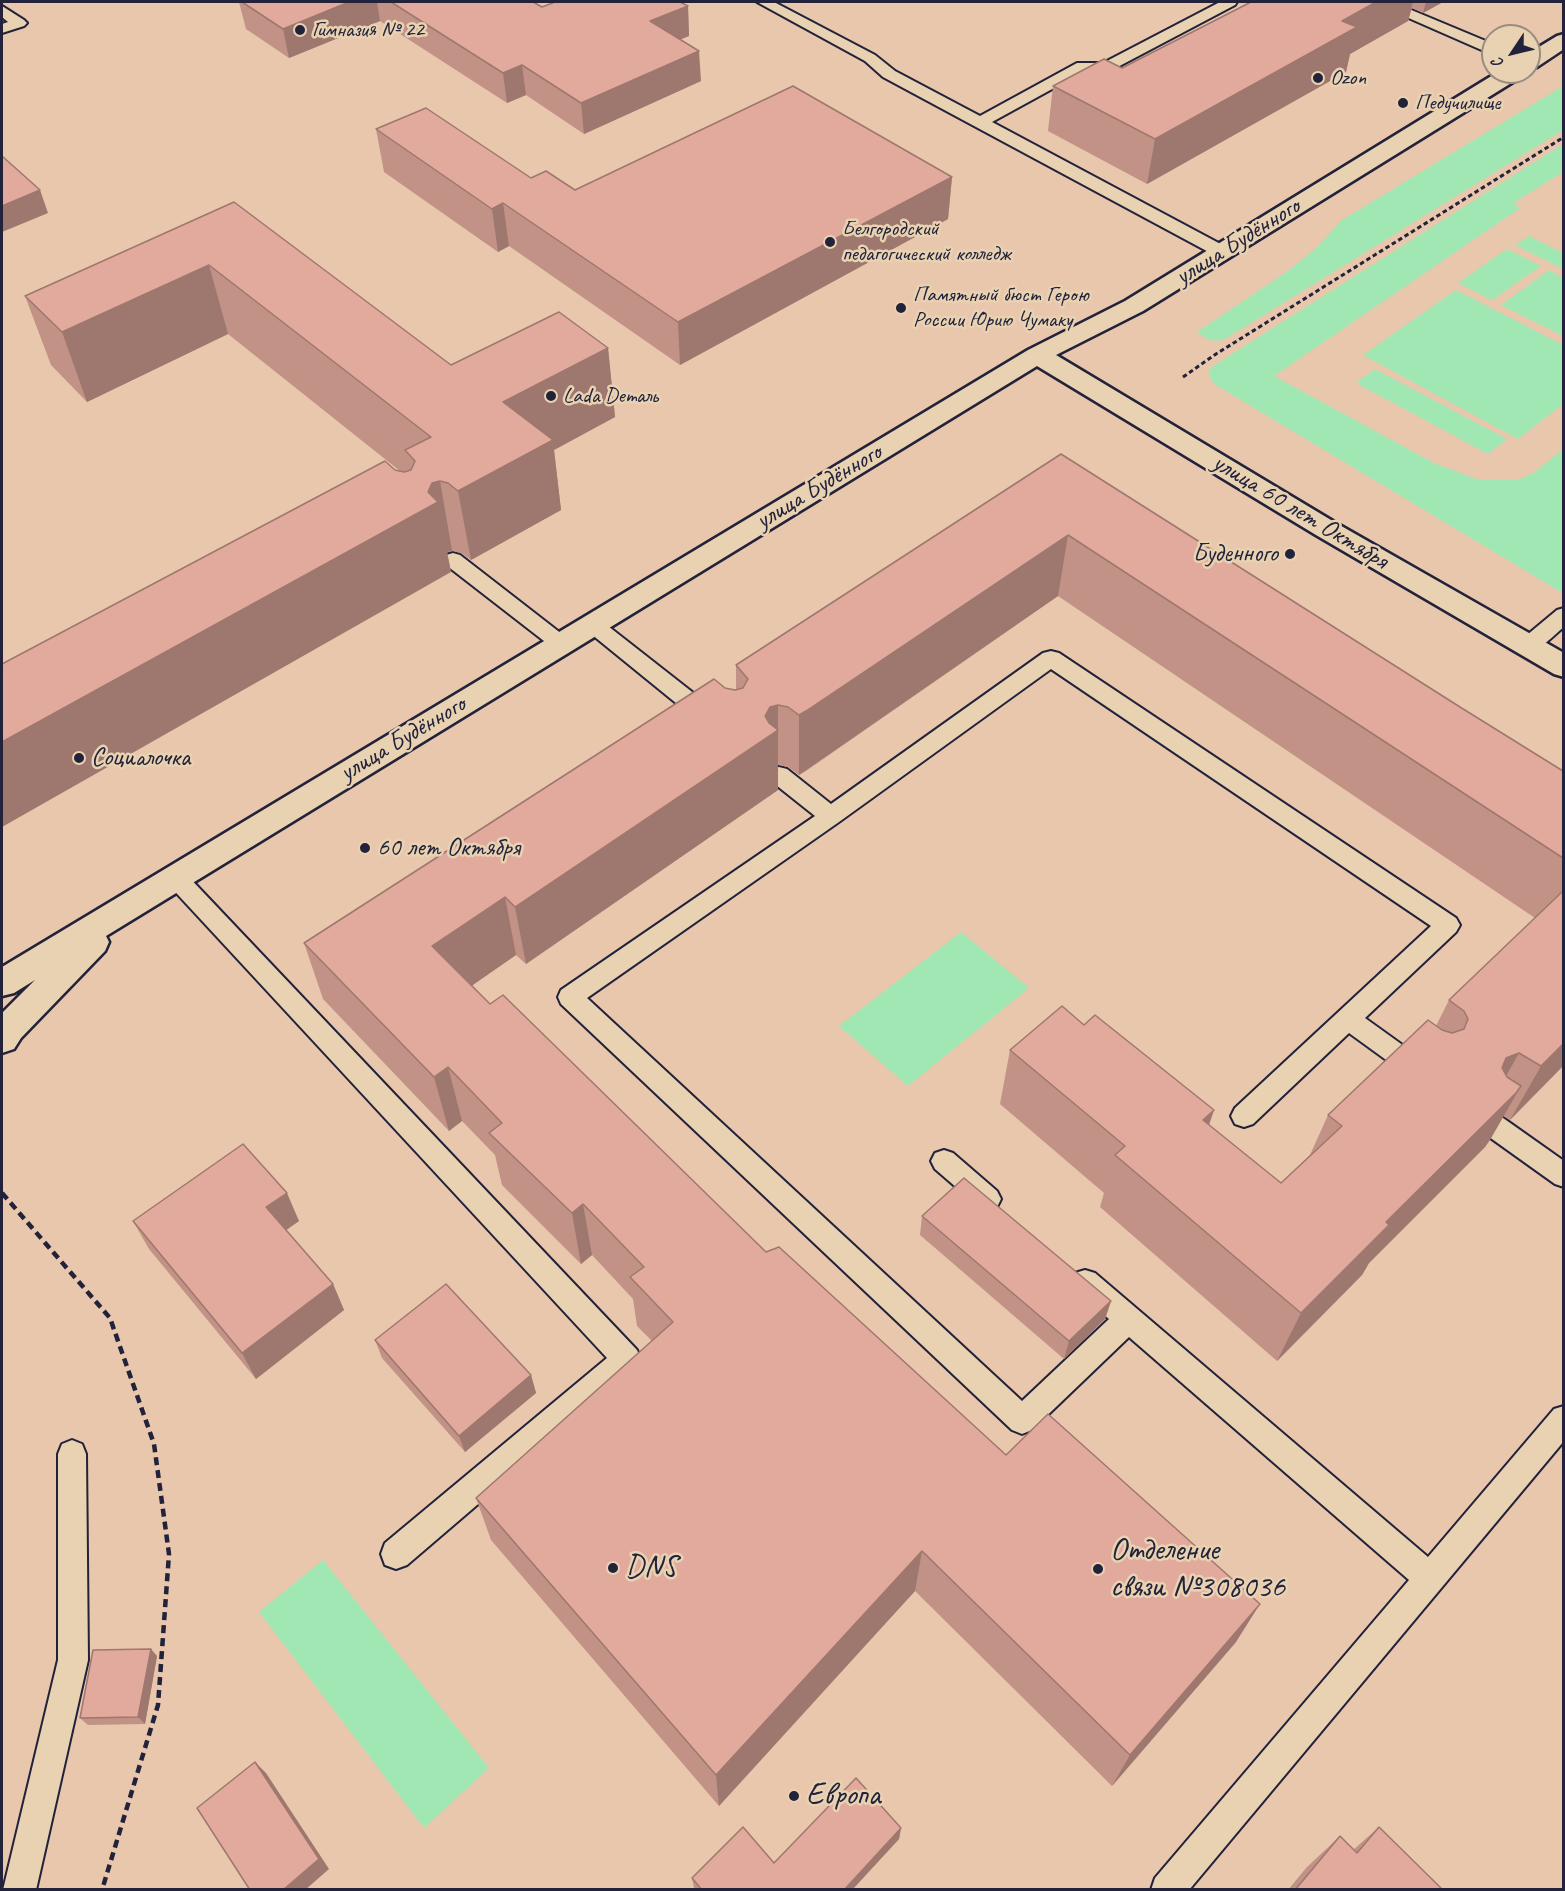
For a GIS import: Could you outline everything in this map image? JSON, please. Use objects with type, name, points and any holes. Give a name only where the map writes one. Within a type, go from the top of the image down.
[{"type":"street","points":[[1541,54],[1563,40]]},
{"type":"street","name":"улица Будённого","points":[[2,983],[1037,355],[1134,306],[1493,84]]},
{"type":"street","name":"улица 60 лет Октября","points":[[1037,355],[1326,529],[1563,667]]},
{"type":"street","name":"улица Будённого","points":[[2,1039],[9,1028],[127,906]]},
{"type":"lane","points":[[764,2],[870,58],[889,74],[1222,252]]},
{"type":"lane","points":[[980,122],[1082,66],[1105,68],[1230,2]]},
{"type":"lane","points":[[2,10],[19,22],[2,29]]},
{"type":"lane","points":[[1409,13],[1481,45]]},
{"type":"lane","points":[[453,560],[560,643]]},
{"type":"lane","points":[[1528,645],[1563,615]]},
{"type":"lane","points":[[592,624],[727,732]]},
{"type":"lane","points":[[1528,645],[1563,634]]},
{"type":"lane","points":[[1129,1319],[1022,1420],[570,997],[831,816],[1051,658],[1448,924],[1244,1116]]},
{"type":"lane","points":[[779,775],[831,816]]},
{"type":"lane","points":[[175,877],[627,1359],[396,1554]]},
{"type":"lane","points":[[1348,1019],[1425,1075]]},
{"type":"lane","points":[[1487,1121],[1563,1176]]},
{"type":"lane","points":[[944,1161],[1006,1214]]},
{"type":"lane","points":[[1067,1267],[1430,1578]]},
{"type":"lane","points":[[1167,1890],[1563,1419]]},
{"type":"lane","points":[[19,1890],[73,1660],[72,1454]]},
{"type":"path","points":[[1183,377],[1216,354],[1563,137]]},
{"type":"path","points":[[2,1193],[110,1318],[154,1444],[170,1554],[158,1705],[102,1890]]},
{"type":"green space","points":[[1563,86],[1563,130],[1225,339],[1210,340],[1197,332],[1288,271],[1316,248],[1342,220]]},
{"type":"green space","points":[[1563,144],[1563,172],[1513,203],[1520,208],[1274,376],[1434,463],[1479,480],[1518,480],[1535,472],[1563,449],[1564,590],[1561,592],[1214,384],[1208,372],[1213,366]]},
{"type":"green space","points":[[1529,236],[1563,253],[1563,269],[1515,245]]},
{"type":"green space","points":[[1507,249],[1541,266],[1492,300],[1458,283]]},
{"type":"green space","points":[[1549,270],[1563,278],[1563,336],[1501,305]]},
{"type":"green space","points":[[1456,290],[1563,345],[1563,404],[1518,439],[1363,355]]},
{"type":"green space","points":[[1375,369],[1507,439],[1488,454],[1356,383]]},
{"type":"green space","points":[[961,932],[1029,988],[908,1086],[839,1026]]},
{"type":"green space","points":[[323,1560],[489,1768],[424,1828],[259,1612]]},
{"type":"building","points":[[242,2],[349,2],[283,29]]},
{"type":"building","points":[[391,2],[533,2],[542,7],[555,2],[680,2],[688,6],[650,21],[699,51],[581,103],[522,65],[503,73]]},
{"type":"building","points":[[1251,2],[1376,2],[1342,21],[1357,27],[1155,139],[1053,86],[1104,59],[1122,68]]},
{"type":"building","points":[[793,86],[952,177],[678,322],[503,203],[492,209],[376,129],[426,108],[531,178],[546,171],[575,190]]},
{"type":"building","points":[[2,156],[40,190],[2,206]]},
{"type":"building","points":[[234,202],[451,365],[559,312],[608,348],[503,402],[553,440],[458,491],[448,483],[440,481],[432,483],[428,492],[438,502],[2,742],[2,664],[385,461],[395,470],[404,472],[411,470],[415,461],[405,450],[431,437],[209,265],[62,332],[25,296]]},
{"type":"building","points":[[1061,454],[1563,771],[1563,858],[1068,535],[806,711],[799,715],[788,707],[778,705],[770,707],[765,716],[769,723],[778,730],[515,907],[505,897],[432,946],[490,1004],[503,995],[766,1252],[779,1247],[1006,1455],[1048,1414],[1260,1604],[1130,1755],[922,1551],[716,1775],[476,1498],[673,1322],[630,1277],[644,1267],[583,1204],[572,1213],[489,1133],[502,1123],[448,1067],[434,1077],[304,943],[714,679],[725,688],[735,690],[743,688],[748,679],[736,665]]},
{"type":"building","points":[[1563,891],[1563,1044],[1541,1066],[1519,1053],[1506,1058],[1502,1068],[1507,1077],[1521,1086],[1516,1093],[1386,1222],[1389,1225],[1301,1313],[1115,1155],[1125,1146],[1010,1050],[1062,1006],[1084,1025],[1095,1015],[1214,1110],[1203,1120],[1281,1183],[1342,1126],[1328,1115],[1428,1020],[1442,1030],[1452,1033],[1464,1029],[1468,1019],[1464,1011],[1449,1000]]},
{"type":"building","points":[[243,1144],[287,1193],[266,1207],[333,1284],[242,1353],[133,1221]]},
{"type":"building","points":[[964,1178],[1111,1301],[1069,1341],[922,1216]]},
{"type":"building","points":[[446,1284],[531,1375],[459,1436],[375,1340]]},
{"type":"building","points":[[151,1649],[138,1717],[80,1718],[93,1650]]},
{"type":"building","points":[[255,1762],[319,1859],[283,1890],[250,1890],[197,1808]]},
{"type":"building","points":[[856,1778],[901,1828],[844,1890],[702,1890],[692,1878],[743,1827],[774,1863]]},
{"type":"building","points":[[1379,1827],[1443,1890],[1295,1890],[1340,1836],[1357,1853]]},
{"type":"place","name":"Гимназия № 22","points":[[300,30]]},
{"type":"place","name":"Ozon","points":[[1318,78]]},
{"type":"place","name":"Педучилище","points":[[1403,103]]},
{"type":"place","name":"Белгородский педагогический колледж","points":[[830,242]]},
{"type":"place","name":"Памятный бюст Герою России Юрию Чумаку","points":[[901,308]]},
{"type":"place","name":"Lada Dеталь","points":[[551,396]]},
{"type":"place","name":"Буденного","points":[[1290,554]]},
{"type":"place","name":"Социалочка","points":[[79,758]]},
{"type":"place","name":"60 лет Октября","points":[[365,848]]},
{"type":"place","name":"DNS","points":[[613,1568]]},
{"type":"place","name":"Отделение связи №308036","points":[[1098,1569]]},
{"type":"place","name":"Европа","points":[[794,1796]]}]
